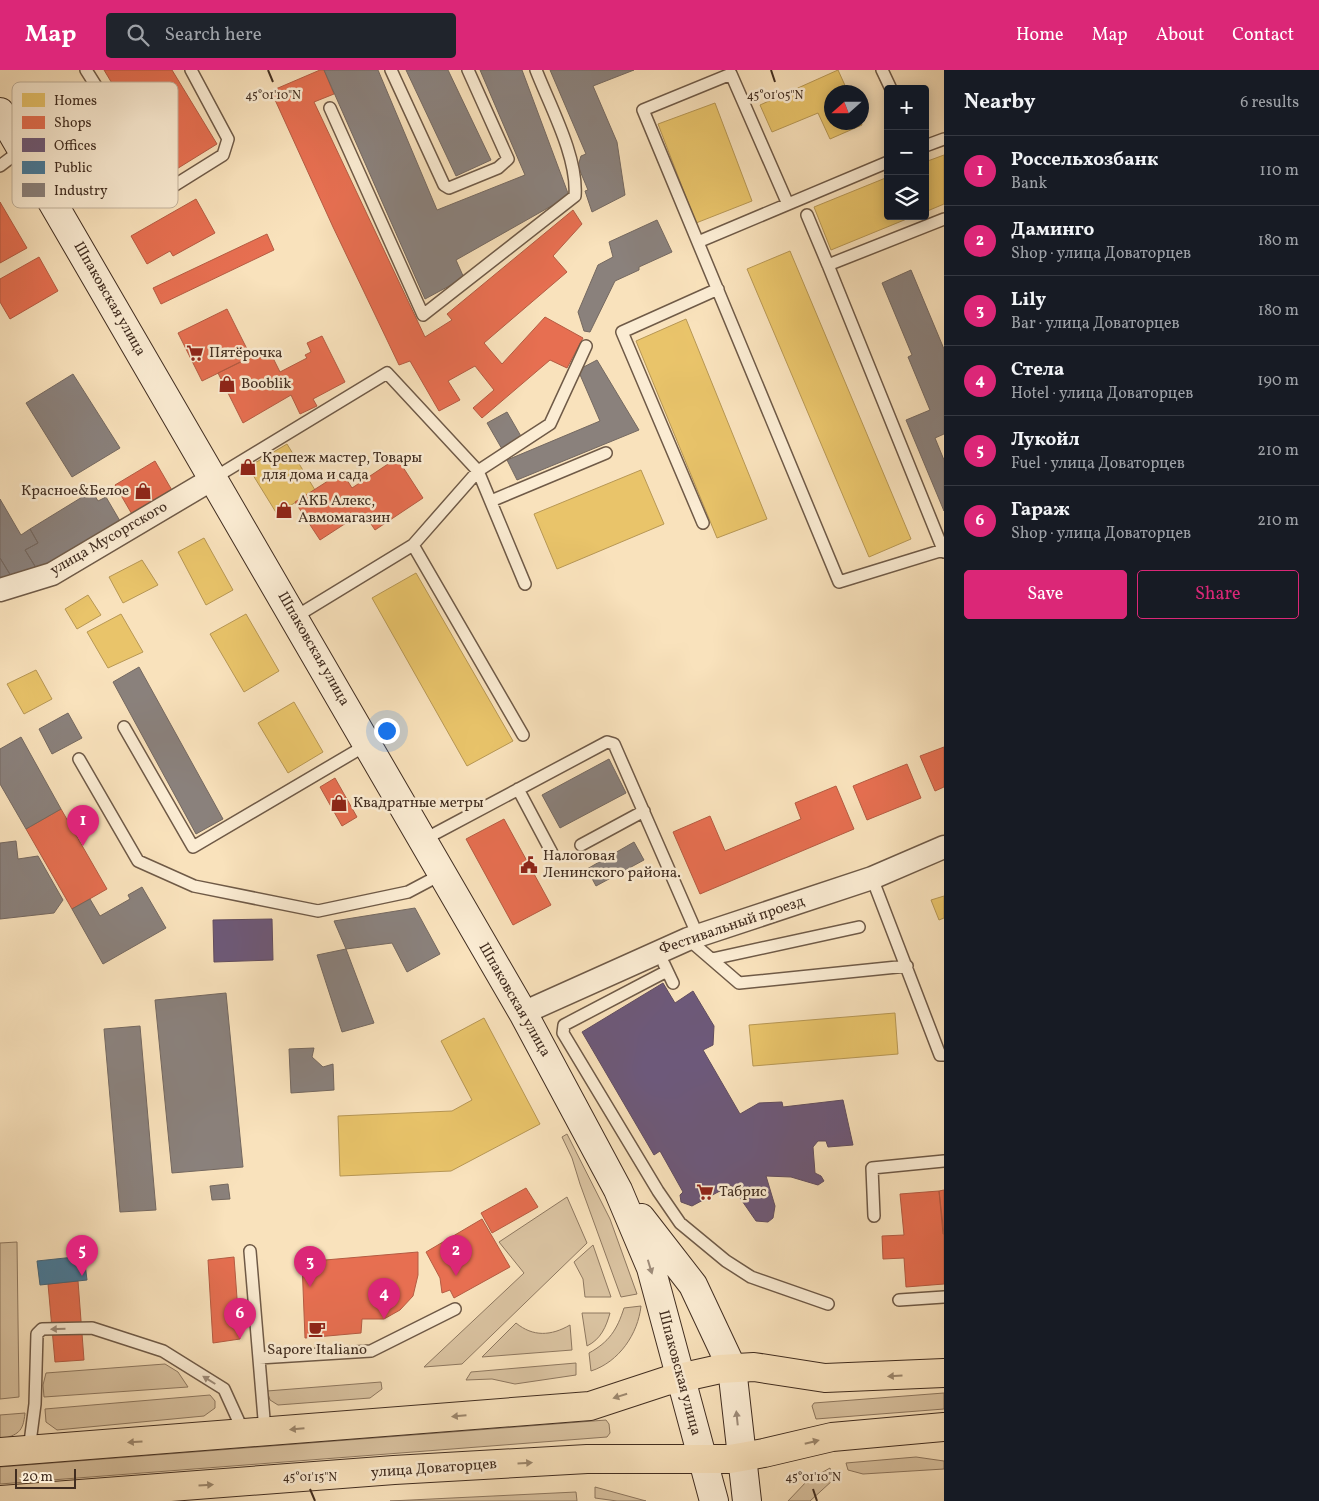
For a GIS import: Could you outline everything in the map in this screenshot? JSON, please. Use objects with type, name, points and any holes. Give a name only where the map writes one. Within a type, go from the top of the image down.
[{"type":"main road","name":"Шпаковская улица","points":[[0,112],[12,133]]},
{"type":"main road","name":"Шпаковская улица","points":[[56,208],[295,617],[523,1013],[618,1190],[651,1268],[714,1501]]},
{"type":"main road","name":"Шпаковская улица","points":[[618,1190],[693,1285],[743,1367],[747,1501]]},
{"type":"main road","points":[[0,1452],[590,1406],[666,1382],[743,1367],[825,1378],[944,1373]]},
{"type":"main road","name":"улица Доваторцев","points":[[0,1500],[123,1496],[587,1459],[730,1459],[832,1437],[944,1427]]},
{"type":"street","name":"улица Мусоргского","points":[[0,590],[52,574],[214,478]]},
{"type":"street","name":"Фестивальный проезд","points":[[523,1013],[663,961],[693,937],[872,878],[944,847]]},
{"type":"lane","points":[[86,70],[94,82]]},
{"type":"lane","points":[[178,183],[223,155],[228,139],[191,70]]},
{"type":"lane","points":[[391,70],[444,184],[449,188],[498,168],[508,159],[468,70]]},
{"type":"lane","points":[[330,108],[424,315],[575,196],[576,182],[567,148],[536,70]]},
{"type":"lane","points":[[882,70],[889,85]]},
{"type":"lane","points":[[787,202],[735,72],[643,110],[839,582],[943,551],[808,215]]},
{"type":"lane","points":[[929,145],[944,139]]},
{"type":"lane","points":[[0,166],[12,157]]},
{"type":"lane","points":[[698,242],[884,164]]},
{"type":"lane","points":[[828,265],[944,219]]},
{"type":"lane","points":[[703,523],[622,332],[718,289]]},
{"type":"lane","points":[[295,617],[413,545],[478,471],[550,424],[586,346]]},
{"type":"lane","points":[[214,478],[387,373],[478,471],[525,584]]},
{"type":"lane","points":[[491,501],[606,453]]},
{"type":"lane","points":[[413,545],[523,735]]},
{"type":"lane","points":[[124,727],[193,847],[368,744]]},
{"type":"lane","points":[[423,840],[606,742],[614,744],[644,811],[693,937],[712,959],[739,982],[906,966]]},
{"type":"lane","points":[[79,759],[138,861],[194,886],[318,911],[408,892],[442,874]]},
{"type":"lane","points":[[518,789],[552,853]]},
{"type":"lane","points":[[581,845],[644,811]]},
{"type":"lane","points":[[872,878],[940,1055],[944,1055]]},
{"type":"lane","points":[[712,959],[859,927]]},
{"type":"lane","points":[[673,983],[663,961],[564,1025],[564,1033],[658,1191],[680,1223],[726,1261],[751,1277],[828,1304]]},
{"type":"lane","points":[[874,1216],[872,1168],[944,1161]]},
{"type":"lane","points":[[250,1251],[259,1358],[255,1433]]},
{"type":"lane","points":[[899,1300],[944,1297]]},
{"type":"lane","points":[[259,1358],[371,1351],[455,1309]]},
{"type":"lane","points":[[29,1450],[34,1404],[37,1334],[42,1329],[92,1328],[163,1351],[224,1390],[255,1433]]},
{"type":"shaded area","points":[[567,1134],[610,1219],[637,1294],[621,1297],[572,1158],[562,1137]]},
{"type":"shaded area","points":[[567,1197],[587,1243],[462,1364],[424,1367],[524,1273],[499,1242]]},
{"type":"shaded area","points":[[17,1242],[19,1397],[0,1399],[0,1243]]},
{"type":"shaded area","points":[[593,1245],[611,1297],[585,1297],[583,1279],[574,1262]]},
{"type":"shaded area","points":[[641,1306],[636,1327],[625,1346],[610,1361],[591,1371],[589,1353],[611,1335],[624,1308]]},
{"type":"shaded area","points":[[582,1313],[610,1313],[602,1332],[596,1340],[587,1346]]},
{"type":"shaded area","points":[[516,1323],[522,1328],[536,1333],[549,1333],[570,1325],[572,1350],[482,1357]]},
{"type":"shaded area","points":[[576,1363],[576,1375],[515,1384],[492,1379],[466,1380],[471,1372]]},
{"type":"shaded area","points":[[165,1364],[178,1372],[188,1387],[44,1397],[43,1385],[46,1373]]},
{"type":"shaded area","points":[[381,1382],[382,1389],[370,1398],[278,1405],[270,1400],[267,1391]]},
{"type":"shaded area","points":[[944,1393],[944,1409],[816,1419],[812,1406],[814,1403]]},
{"type":"shaded area","points":[[210,1395],[215,1401],[215,1408],[204,1416],[57,1430],[46,1422],[45,1409]]},
{"type":"shaded area","points":[[25,1413],[21,1429],[15,1434],[0,1440],[0,1415]]},
{"type":"shaded area","points":[[606,1420],[609,1424],[610,1433],[607,1437],[0,1484],[0,1467]]},
{"type":"shaded area","points":[[916,1457],[944,1461],[944,1469],[863,1474],[848,1470],[846,1463]]},
{"type":"shaded area","points":[[830,1468],[833,1480],[810,1501],[788,1501],[807,1481]]},
{"type":"shaded area","points":[[595,1487],[646,1501],[617,1501],[595,1498]]},
{"type":"shaded area","points":[[576,1492],[577,1501],[390,1501]]},
{"type":"building: Homes","points":[[838,70],[845,85],[824,85],[824,126],[818,113],[772,132],[760,105]]},
{"type":"building: Homes","points":[[715,103],[752,201],[696,223],[658,124]]},
{"type":"building: Homes","points":[[826,130],[851,130],[830,139]]},
{"type":"building: Homes","points":[[944,155],[944,204],[929,210],[929,175],[929,161]]},
{"type":"building: Homes","points":[[884,179],[884,220],[904,220],[831,250],[814,207]]},
{"type":"building: Homes","points":[[790,251],[911,539],[869,557],[747,269]]},
{"type":"building: Homes","points":[[686,319],[767,519],[717,538],[636,341]]},
{"type":"building: Homes","points":[[287,444],[315,490],[277,514],[248,467]]},
{"type":"building: Homes","points":[[641,470],[664,524],[557,569],[534,514]]},
{"type":"building: Homes","points":[[204,538],[233,590],[206,605],[178,552]]},
{"type":"building: Homes","points":[[142,560],[158,585],[123,603],[109,577]]},
{"type":"building: Homes","points":[[416,573],[513,741],[467,766],[372,598]]},
{"type":"building: Homes","points":[[88,595],[101,615],[77,629],[65,609]]},
{"type":"building: Homes","points":[[121,614],[143,652],[108,668],[87,632]]},
{"type":"building: Homes","points":[[246,614],[279,671],[244,692],[210,634]]},
{"type":"building: Homes","points":[[36,670],[52,699],[24,714],[7,684]]},
{"type":"building: Homes","points":[[294,702],[323,752],[288,773],[258,723]]},
{"type":"building: Homes","points":[[944,896],[944,918],[939,920],[931,900]]},
{"type":"building: Homes","points":[[895,1013],[898,1054],[753,1066],[749,1025]]},
{"type":"building: Homes","points":[[484,1018],[540,1124],[451,1171],[340,1176],[338,1116],[452,1111],[472,1100],[441,1041]]},
{"type":"building: Shops","points":[[104,70],[172,70],[217,144],[178,168],[178,82],[111,82]]},
{"type":"building: Shops","points":[[324,70],[334,94],[314,102],[425,337],[452,320],[447,314],[573,210],[582,224],[553,256],[567,272],[484,343],[502,364],[545,317],[583,338],[567,368],[550,360],[482,418],[473,408],[494,390],[475,366],[448,381],[460,400],[439,411],[410,361],[399,365],[271,91]]},
{"type":"building: Shops","points":[[196,199],[215,233],[173,256],[170,251],[147,264],[131,236]]},
{"type":"building: Shops","points":[[0,202],[27,248],[0,263]]},
{"type":"building: Shops","points":[[267,234],[274,250],[161,304],[153,288]]},
{"type":"building: Shops","points":[[39,257],[58,291],[10,319],[0,302],[0,279]]},
{"type":"building: Shops","points":[[227,309],[251,357],[202,381],[178,333]]},
{"type":"building: Shops","points":[[322,336],[345,382],[313,399],[317,406],[300,414],[291,395],[243,423],[218,373],[268,348],[280,372],[307,358],[305,355],[311,352],[307,343]]},
{"type":"building: Shops","points":[[397,458],[423,498],[375,530],[363,512],[320,540],[295,502],[342,472],[352,488]]},
{"type":"building: Shops","points":[[155,461],[173,492],[133,516],[115,485]]},
{"type":"building: Shops","points":[[944,747],[944,787],[935,791],[920,756]]},
{"type":"building: Shops","points":[[907,764],[921,798],[867,820],[853,786]]},
{"type":"building: Shops","points":[[335,778],[357,817],[342,826],[320,787]]},
{"type":"building: Shops","points":[[836,786],[854,829],[700,894],[673,832],[710,816],[725,851],[801,819],[795,803]]},
{"type":"building: Shops","points":[[61,809],[107,889],[72,909],[26,829]]},
{"type":"building: Shops","points":[[504,819],[551,905],[513,925],[466,839]]},
{"type":"building: Shops","points":[[526,1188],[538,1207],[492,1233],[481,1213]]},
{"type":"building: Shops","points":[[944,1190],[944,1234],[943,1234],[939,1191]]},
{"type":"building: Shops","points":[[939,1191],[944,1234],[944,1284],[906,1287],[904,1258],[883,1259],[882,1236],[904,1235],[900,1194]]},
{"type":"building: Shops","points":[[482,1219],[510,1267],[454,1298],[450,1290],[442,1293],[440,1278],[426,1252]]},
{"type":"building: Shops","points":[[418,1252],[418,1275],[413,1296],[400,1310],[384,1319],[362,1319],[361,1333],[305,1338],[302,1262]]},
{"type":"building: Shops","points":[[234,1257],[240,1339],[213,1343],[208,1260]]},
{"type":"building: Shops","points":[[78,1281],[84,1360],[55,1362],[48,1284]]},
{"type":"building: Offices","points":[[272,919],[273,960],[214,962],[213,920]]},
{"type":"building: Offices","points":[[663,983],[675,1003],[693,991],[714,1026],[713,1045],[703,1050],[740,1114],[759,1103],[782,1102],[783,1107],[843,1100],[853,1145],[828,1147],[826,1141],[818,1141],[813,1147],[815,1173],[821,1176],[824,1181],[818,1185],[791,1177],[766,1176],[775,1206],[773,1218],[768,1222],[756,1221],[731,1185],[692,1206],[681,1202],[680,1195],[683,1192],[660,1151],[654,1155],[582,1032]]},
{"type":"building: Public","points":[[84,1256],[87,1280],[40,1285],[37,1261]]},
{"type":"building: Industry","points":[[324,70],[378,70],[437,210],[525,175],[480,70],[522,70],[569,196],[456,260],[464,278],[425,299]]},
{"type":"building: Industry","points":[[406,70],[448,70],[491,160],[456,176]]},
{"type":"building: Industry","points":[[550,70],[634,70],[593,86],[617,142],[625,195],[592,212],[585,191],[588,190],[578,166],[581,156],[586,154]]},
{"type":"building: Industry","points":[[657,220],[672,252],[639,267],[639,270],[615,281],[590,332],[584,331],[578,312],[598,265],[613,257],[609,242]]},
{"type":"building: Industry","points":[[911,270],[944,349],[944,434],[935,438],[944,460],[944,511],[906,420],[930,410],[908,357],[912,355],[882,283]]},
{"type":"building: Industry","points":[[597,360],[639,430],[517,480],[507,460],[600,421],[578,370]]},
{"type":"building: Industry","points":[[73,374],[120,448],[72,477],[26,403]]},
{"type":"building: Industry","points":[[507,412],[522,438],[502,449],[487,423]]},
{"type":"building: Industry","points":[[92,491],[98,501],[106,497],[120,521],[38,571],[25,550],[38,543],[30,529]]},
{"type":"building: Industry","points":[[0,499],[21,535],[30,529],[38,543],[25,550],[38,571],[11,576],[0,558]]},
{"type":"building: Industry","points":[[0,558],[11,576],[0,577]]},
{"type":"building: Industry","points":[[139,667],[223,819],[196,834],[113,682]]},
{"type":"building: Industry","points":[[68,713],[82,738],[52,754],[39,729]]},
{"type":"building: Industry","points":[[21,737],[61,809],[26,829],[0,784],[0,749]]},
{"type":"building: Industry","points":[[609,759],[626,793],[560,828],[542,795]]},
{"type":"building: Industry","points":[[16,841],[18,859],[38,856],[63,900],[54,913],[0,919],[0,843]]},
{"type":"building: Industry","points":[[634,842],[644,860],[596,886],[587,869]]},
{"type":"building: Industry","points":[[142,887],[166,928],[103,964],[72,909],[90,899],[100,916],[130,899],[128,895]]},
{"type":"building: Industry","points":[[415,908],[440,954],[407,972],[392,943],[346,949],[334,921]]},
{"type":"building: Industry","points":[[346,949],[374,1023],[342,1032],[317,955]]},
{"type":"building: Industry","points":[[226,993],[243,1167],[172,1173],[155,1000]]},
{"type":"building: Industry","points":[[140,1026],[156,1210],[120,1212],[104,1029]]},
{"type":"building: Industry","points":[[314,1048],[312,1057],[323,1067],[333,1064],[334,1090],[291,1093],[289,1049]]},
{"type":"building: Industry","points":[[228,1184],[230,1199],[212,1200],[210,1186]]},
{"type":"place","name":"Пятёрочка","points":[[195,353]]},
{"type":"place","name":"Booblik","points":[[227,384]]},
{"type":"place","name":"Крепеж мастер, Товары для дома и сада","points":[[248,467]]},
{"type":"place","name":"Красное&Белое","points":[[143,491]]},
{"type":"place","name":"АКБ Алекс, Авмомагазин","points":[[284,510]]},
{"type":"place","name":"Квадратные метры","points":[[339,803]]},
{"type":"place","name":"Россельхозбанк","points":[[83,846]]},
{"type":"place","name":"Налоговая Ленинского района.","points":[[529,865]]},
{"type":"place","name":"Табрис","points":[[705,1192]]},
{"type":"place","name":"Лукойл","points":[[82,1276]]},
{"type":"place","name":"Даминго","points":[[456,1276]]},
{"type":"place","name":"Lily","points":[[310,1287]]},
{"type":"place","name":"Стела","points":[[384,1319]]},
{"type":"place","name":"Sapore Italiano","points":[[317,1329]]},
{"type":"place","name":"Гараж","points":[[240,1339]]}]
